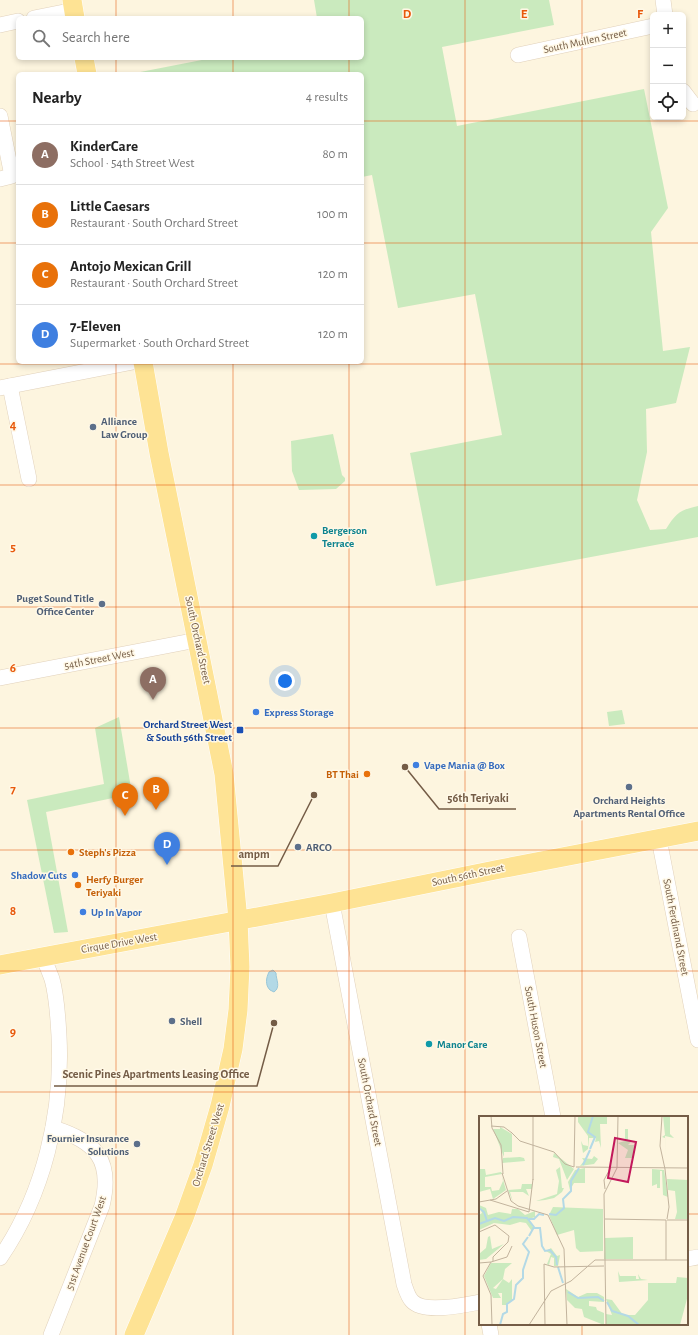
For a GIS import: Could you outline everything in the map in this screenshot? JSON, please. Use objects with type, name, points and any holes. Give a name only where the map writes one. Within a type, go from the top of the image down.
[{"type":"main road","points":[[84,60],[88,72]]},
{"type":"main road","name":"South Orchard Street","points":[[143,364],[159,453],[224,774],[238,920]]},
{"type":"main road","name":"South 56th Street","points":[[238,920],[698,831]]},
{"type":"main road","name":"Cirque Drive West","points":[[0,965],[238,920]]},
{"type":"main road","name":"Orchard Street West","points":[[134,1335],[184,1218],[203,1165],[220,1106],[231,1061],[238,1010],[240,967],[238,920]]},
{"type":"street","points":[[663,0],[665,12]]},
{"type":"street","points":[[43,16],[74,9]]},
{"type":"street","points":[[0,25],[16,21]]},
{"type":"street","name":"South Mullen Street","points":[[518,55],[650,27]]},
{"type":"street","points":[[686,95],[693,104]]},
{"type":"street","points":[[0,116],[6,177]]},
{"type":"street","points":[[29,479],[5,387],[123,364]]},
{"type":"street","name":"54th Street West","points":[[0,678],[198,640]]},
{"type":"street","name":"South Ferdinand Street","points":[[659,839],[698,1040]]},
{"type":"street","name":"South Orchard Street","points":[[332,903],[404,1284],[412,1301],[421,1306],[447,1306],[479,1302]]},
{"type":"street","name":"South Huson Street","points":[[519,937],[553,1116]]},
{"type":"street","points":[[0,1258],[15,1234],[30,1204],[53,1128],[59,1080],[59,1029],[52,979],[43,956]]},
{"type":"street","name":"51st Avenue Court West","points":[[51,1335],[102,1206],[105,1194],[106,1179],[99,1155],[92,1147],[75,1136],[53,1128]]},
{"type":"street","points":[[688,1259],[698,1257]]},
{"type":"street","points":[[489,1325],[491,1335]]},
{"type":"green space","points":[[314,0],[549,0],[554,25],[442,47],[457,126],[644,89],[668,208],[651,232],[663,351],[690,347],[676,403],[646,409],[647,452],[637,500],[650,530],[666,529],[679,513],[698,506],[698,537],[436,586],[410,453],[502,435],[475,294],[398,308],[372,175],[364,177],[364,72],[140,72],[202,60],[364,60],[364,16],[317,16]]},
{"type":"green space","points":[[333,434],[342,475],[345,478],[345,481],[336,489],[299,490],[292,471],[291,441]]},
{"type":"green space","points":[[622,710],[625,724],[609,726],[607,712]]},
{"type":"green space","points":[[119,717],[132,794],[46,812],[68,932],[54,933],[27,800],[104,784],[95,728]]},
{"type":"water","points":[[273,970],[276,973],[278,983],[274,992],[268,988],[266,981],[269,972]]},
{"type":"place","name":"Alliance Law Group","points":[[93,427]]},
{"type":"place","name":"Bergerson Terrace","points":[[314,536]]},
{"type":"place","name":"Puget Sound Title Office Center","points":[[102,604]]},
{"type":"place","name":"KinderCare","points":[[153,700]]},
{"type":"place","name":"Express Storage","points":[[256,712]]},
{"type":"place","name":"Orchard Street West & South 56th Street","points":[[240,730]]},
{"type":"place","name":"Vape Mania @ Box","points":[[416,765]]},
{"type":"place","name":"56th Teriyaki","points":[[405,767]]},
{"type":"place","name":"BT Thai","points":[[367,774]]},
{"type":"place","name":"Orchard Heights Apartments Rental Office","points":[[629,787]]},
{"type":"place","name":"ampm","points":[[314,795]]},
{"type":"place","name":"Little Caesars","points":[[156,810]]},
{"type":"place","name":"Antojo Mexican Grill","points":[[125,816]]},
{"type":"place","name":"ARCO","points":[[298,847]]},
{"type":"place","name":"Steph's Pizza","points":[[71,852]]},
{"type":"place","name":"7-Eleven","points":[[167,865]]},
{"type":"place","name":"Shadow Cuts","points":[[75,875]]},
{"type":"place","name":"Herfy Burger Teriyaki","points":[[78,885]]},
{"type":"place","name":"Up In Vapor","points":[[83,912]]},
{"type":"place","name":"Shell","points":[[172,1021]]},
{"type":"place","name":"Scenic Pines Apartments Leasing Office","points":[[274,1023]]},
{"type":"place","name":"Manor Care","points":[[429,1044]]},
{"type":"place","name":"Fournier Insurance Solutions","points":[[137,1144]]}]
